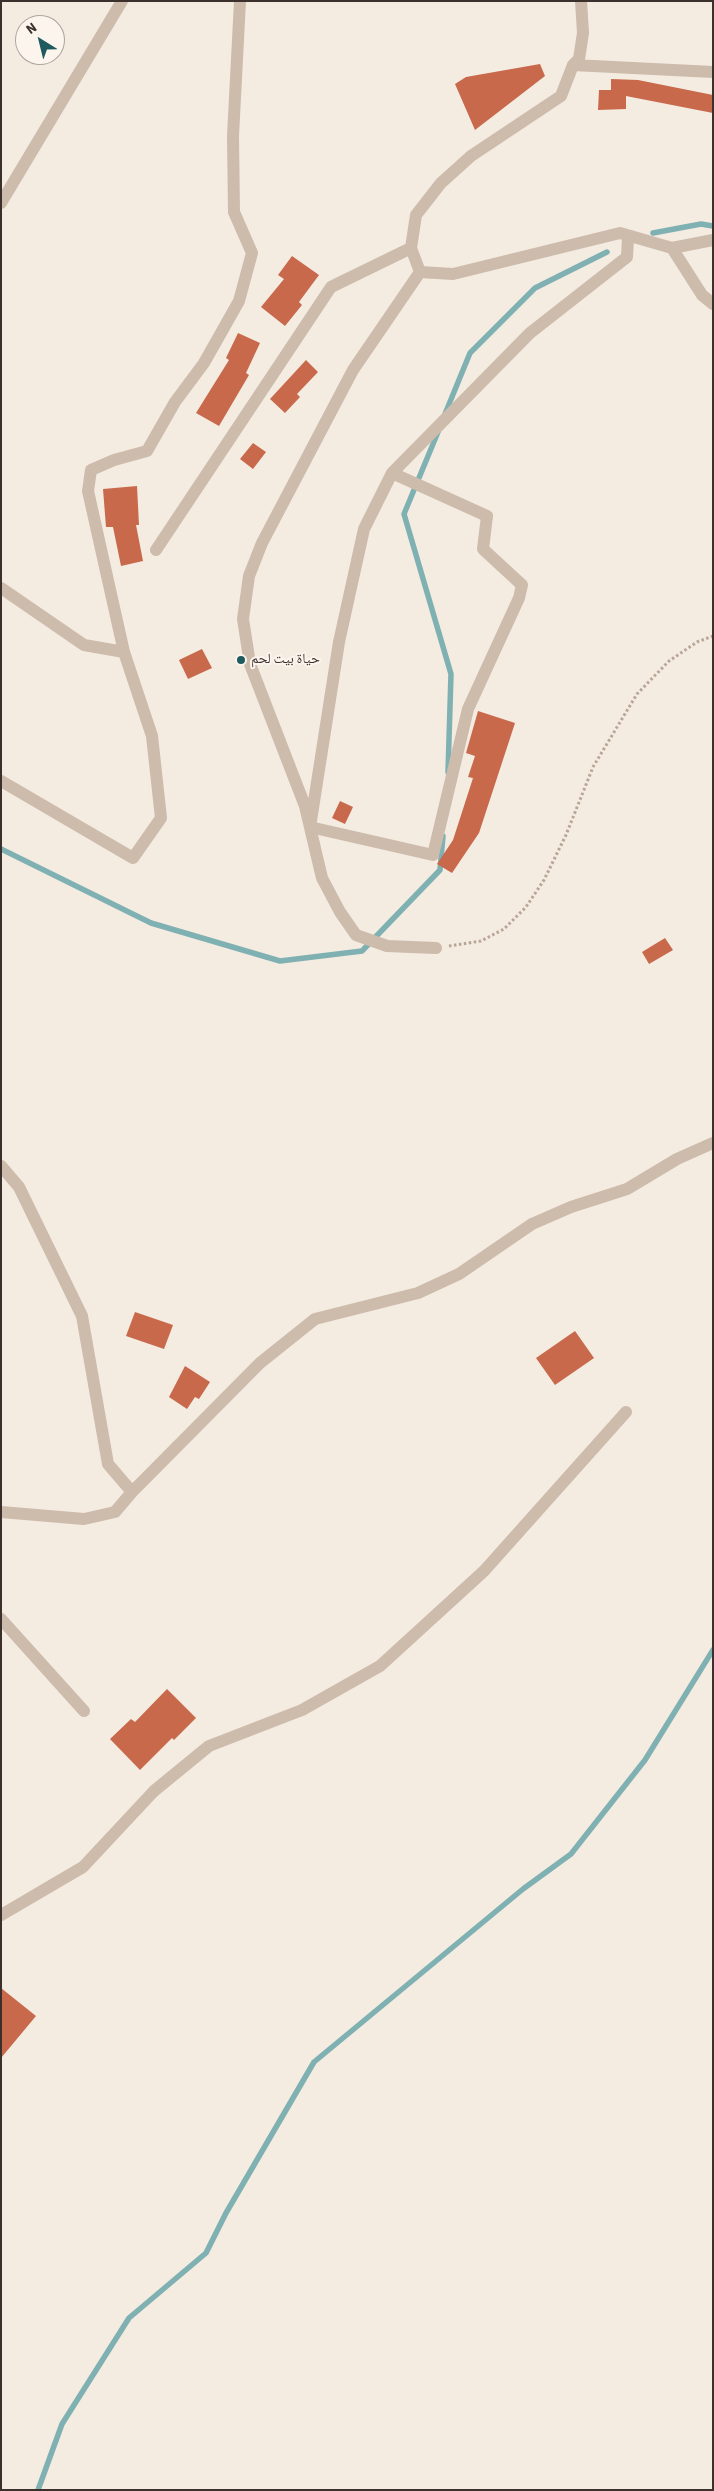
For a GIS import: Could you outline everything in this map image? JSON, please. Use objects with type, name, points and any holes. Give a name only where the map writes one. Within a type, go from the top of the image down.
[{"type":"street","points":[[1,203],[122,1]]},
{"type":"street","points":[[1,780],[133,858],[161,818],[152,736],[124,652],[88,490],[91,470],[114,460],[148,451],[175,402],[204,363],[239,301],[252,253],[234,212],[233,136],[240,1]]},
{"type":"street","points":[[420,272],[411,248],[416,215],[441,183],[471,156],[561,96],[573,64],[579,59],[583,33],[581,1]]},
{"type":"street","points":[[573,64],[713,72]]},
{"type":"street","points":[[420,272],[454,274],[620,233],[628,237],[672,248],[713,240]]},
{"type":"street","points":[[310,827],[339,642],[364,529],[392,473],[530,333],[627,257],[628,237]]},
{"type":"street","points":[[156,550],[331,287],[411,248]]},
{"type":"street","points":[[672,248],[702,295],[713,304]]},
{"type":"street","points":[[420,272],[353,370],[262,543],[249,576],[243,619],[250,664],[305,806],[322,878],[340,912],[356,935],[387,946],[436,948]]},
{"type":"street","points":[[310,827],[433,855],[468,709],[519,598],[522,584],[483,549],[487,516],[392,473]]},
{"type":"street","points":[[1,588],[84,645],[124,652]]},
{"type":"street","points":[[1,1512],[84,1519],[115,1512],[132,1492],[260,1363],[315,1319],[418,1293],[459,1274],[532,1224],[571,1207],[627,1190],[678,1159],[713,1142]]},
{"type":"street","points":[[1,1166],[19,1187],[82,1316],[108,1464],[132,1492]]},
{"type":"street","points":[[1,1915],[83,1867],[154,1791],[209,1746],[302,1710],[380,1666],[484,1571],[626,1412]]},
{"type":"street","points":[[1,1619],[84,1711]]},
{"type":"path","points":[[436,948],[481,941],[504,929],[526,907],[544,880],[562,843],[593,767],[637,694],[668,661],[697,642],[713,636]]},
{"type":"building","points":[[540,64],[545,76],[475,130],[455,84],[466,77]]},
{"type":"building","points":[[611,79],[638,80],[713,95],[713,113],[626,96],[626,109],[598,110],[599,90],[611,90]]},
{"type":"building","points":[[292,256],[319,275],[299,302],[302,305],[285,326],[261,307],[284,279],[278,275]]},
{"type":"building","points":[[238,333],[260,343],[246,373],[249,375],[219,426],[196,413],[229,360],[226,358]]},
{"type":"building","points":[[306,360],[318,372],[297,394],[300,397],[285,413],[270,399]]},
{"type":"building","points":[[253,443],[266,452],[253,469],[240,459]]},
{"type":"building","points":[[137,486],[139,525],[136,525],[143,561],[121,566],[113,527],[106,527],[103,489]]},
{"type":"building","points":[[202,649],[212,668],[188,679],[179,660]]},
{"type":"building","points":[[478,711],[515,723],[479,833],[452,873],[437,864],[453,840],[473,778],[468,777],[475,756],[466,753]]},
{"type":"building","points":[[340,801],[353,807],[345,824],[332,818]]},
{"type":"building","points":[[665,938],[673,950],[649,964],[642,952]]},
{"type":"building","points":[[135,1312],[173,1325],[164,1349],[126,1336]]},
{"type":"building","points":[[575,1331],[594,1358],[555,1385],[536,1358]]},
{"type":"building","points":[[185,1366],[210,1382],[199,1399],[195,1397],[187,1409],[169,1397]]},
{"type":"building","points":[[167,1689],[196,1718],[174,1740],[172,1738],[140,1770],[110,1739],[131,1719],[135,1722]]},
{"type":"building","points":[[1,1988],[36,2016],[1,2058]]},
{"type":"waterway","points":[[653,233],[701,224],[713,226]]},
{"type":"waterway","points":[[445,414],[470,353],[535,288],[607,252]]},
{"type":"waterway","points":[[438,432],[404,514],[451,674],[448,772]]},
{"type":"waterway","points":[[1,849],[151,923],[280,961],[362,951],[440,870],[443,836]]},
{"type":"waterway","points":[[38,2490],[62,2424],[129,2318],[206,2253],[226,2213],[314,2062],[523,1889],[571,1854],[645,1760],[713,1650]]},
{"type":"place","name":"حياة بيت لحم","points":[[241,660]]}]
